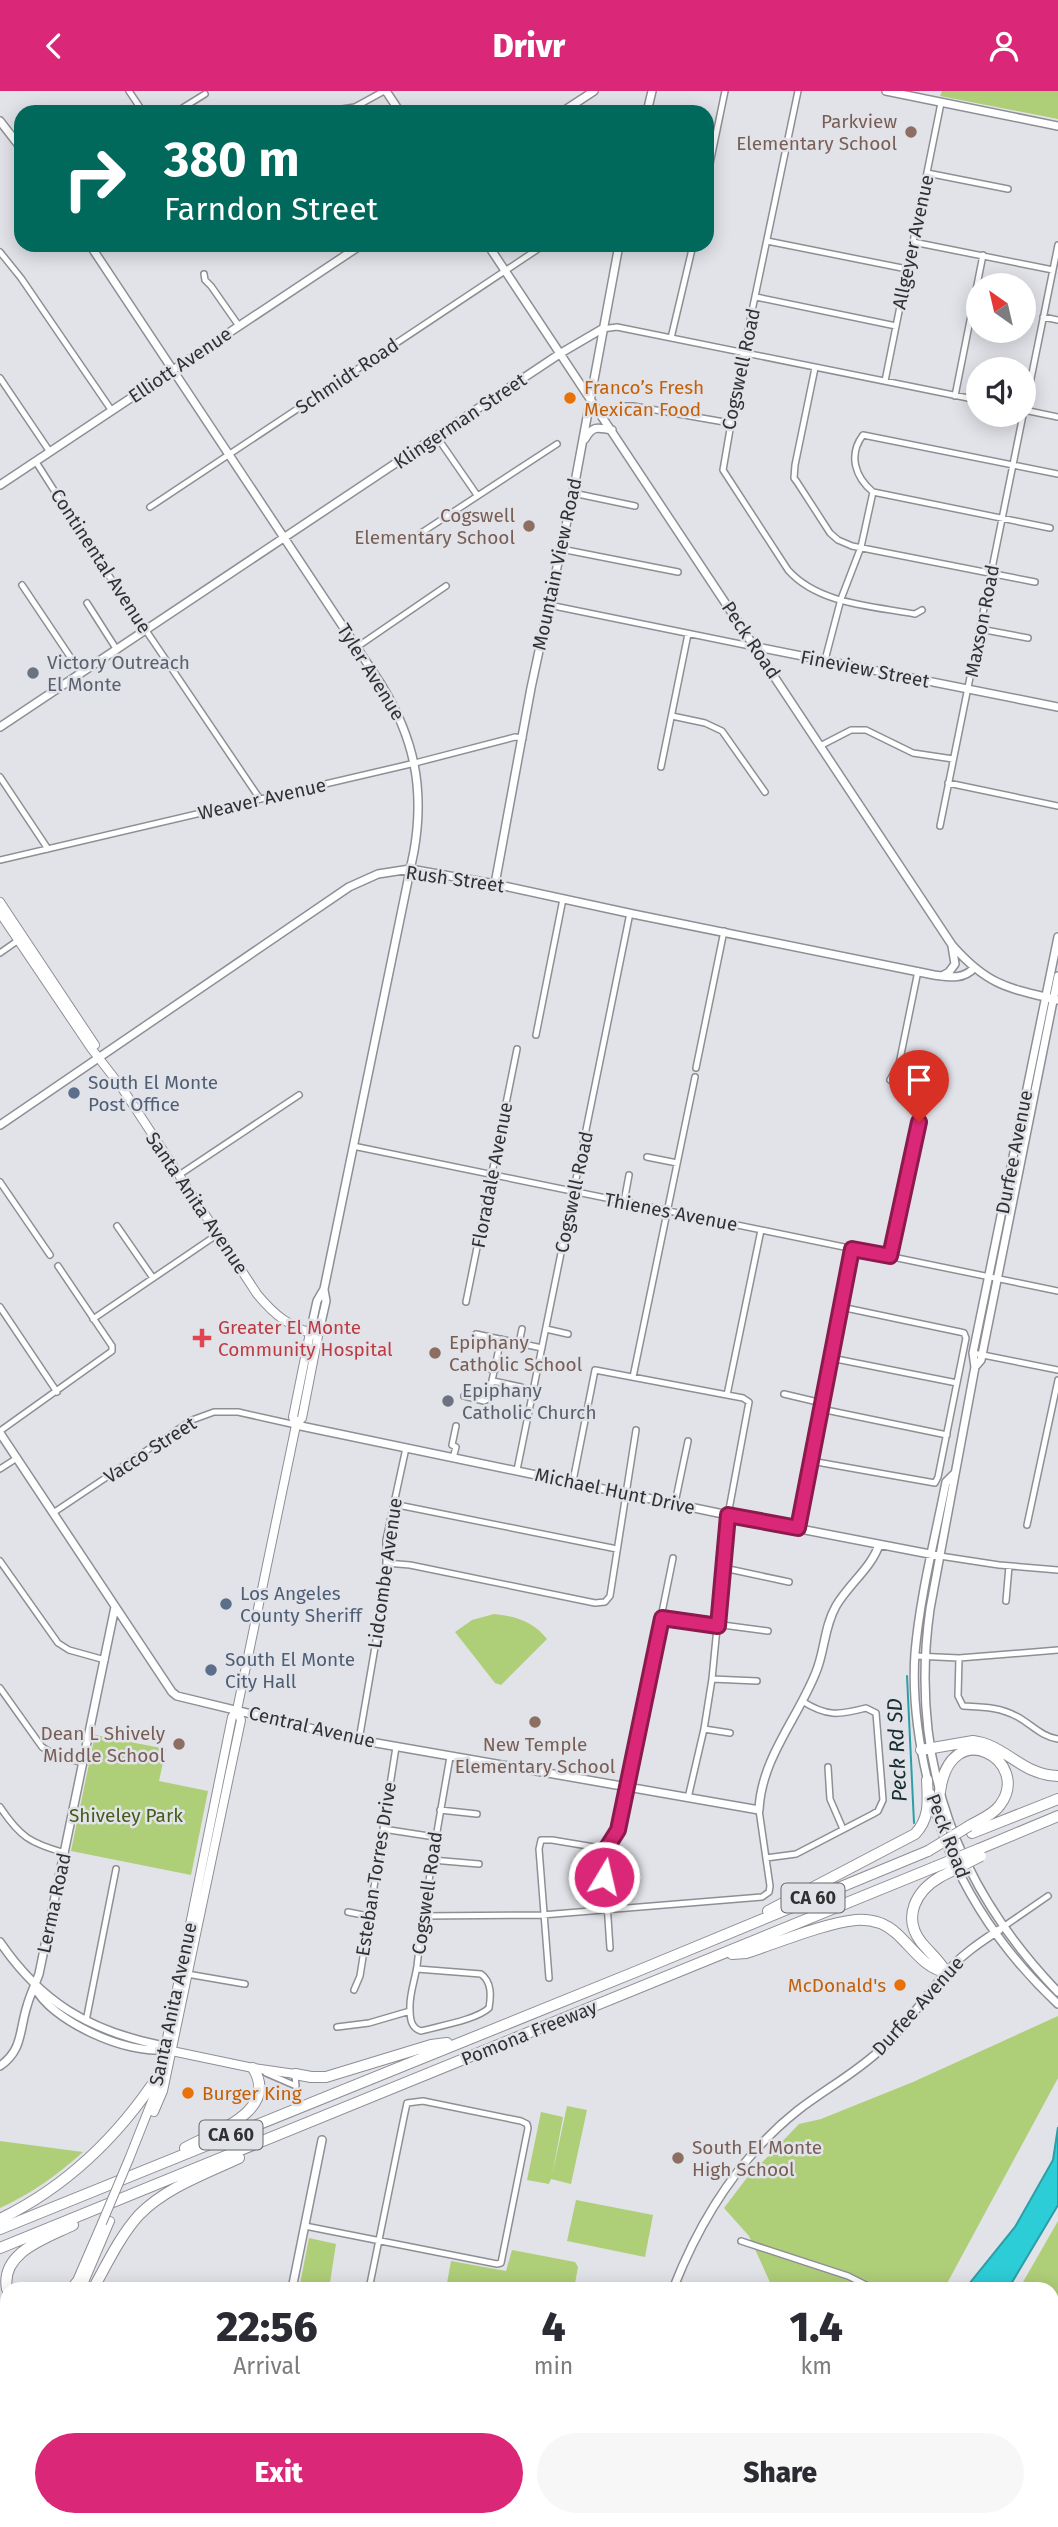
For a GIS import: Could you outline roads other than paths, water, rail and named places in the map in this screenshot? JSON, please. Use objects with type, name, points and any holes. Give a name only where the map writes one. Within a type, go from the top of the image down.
[{"type":"highway","points":[[925,1749],[973,1741],[988,1744],[1029,1770],[1058,1776]]},
{"type":"highway","points":[[940,1792],[942,1775],[956,1756],[972,1750],[982,1751],[999,1761],[1008,1782],[1002,1804],[970,1830]]},
{"type":"highway","points":[[709,1941],[915,1834],[928,1812],[928,1780]]},
{"type":"highway","name":"Pomona Freeway","points":[[0,2229],[928,1851],[970,1830],[1058,1799]]},
{"type":"highway","name":"Pomona Freeway","points":[[0,2248],[721,1955],[980,1853],[1058,1816]]},
{"type":"highway","points":[[931,1872],[916,1901],[912,1916],[914,1930],[946,1972]]},
{"type":"highway","points":[[721,1955],[746,1953],[844,1922],[870,1920],[884,1924],[894,1931],[934,1970],[946,1972]]},
{"type":"highway","points":[[295,2074],[326,2077],[431,2045],[461,2041]]},
{"type":"highway","points":[[129,2177],[237,2121],[252,2110],[260,2087],[259,2078],[253,2068]]},
{"type":"highway","points":[[0,2219],[48,2192],[92,2158],[121,2126],[160,2073]]},
{"type":"highway","points":[[97,2282],[134,2222],[160,2198],[324,2117]]},
{"type":"highway","points":[[5,2282],[10,2265],[24,2251],[126,2197]]},
{"type":"main road","name":"Santa Anita Avenue","points":[[0,902],[99,1058],[267,1306],[300,1331],[314,1334],[293,1417],[296,1425],[237,1710],[232,1717],[168,2050],[163,2091],[132,2158]]},
{"type":"main road","name":"Santa Anita Avenue","points":[[0,913],[21,939]]},
{"type":"main road","name":"Santa Anita Avenue","points":[[79,2282],[132,2158],[154,2096],[187,1974],[198,1902]]},
{"type":"main road","points":[[168,2050],[295,2074]]},
{"type":"street","points":[[359,105],[385,91]]},
{"type":"street","points":[[573,105],[594,91]]},
{"type":"street","points":[[714,144],[725,91]]},
{"type":"street","name":"Cogswell Road","points":[[797,91],[722,464],[731,485],[794,576],[815,591],[841,599],[915,614],[922,610]]},
{"type":"street","points":[[891,92],[1058,126]]},
{"type":"street","points":[[187,105],[205,94]]},
{"type":"street","name":"Allgeyer Avenue","points":[[885,381],[942,103]]},
{"type":"street","points":[[0,121],[14,139]]},
{"type":"street","points":[[927,173],[1008,189]]},
{"type":"street","points":[[767,241],[907,269]]},
{"type":"street","points":[[913,242],[1053,270]]},
{"type":"street","name":"Maxson Road","points":[[1035,357],[1058,245]]},
{"type":"street","points":[[0,252],[21,278],[112,411]]},
{"type":"street","name":"Tyler Avenue","points":[[96,252],[356,647],[402,721],[415,763],[418,817],[410,869],[324,1289],[317,1301],[314,1334]]},
{"type":"street","name":"Elliott Avenue","points":[[0,485],[350,252]]},
{"type":"street","name":"Peck Road","points":[[493,252],[952,945],[974,968],[1005,987],[1056,999]]},
{"type":"street","name":"Schmidt Road","points":[[150,507],[534,252]]},
{"type":"street","name":"Mountain View Road","points":[[495,884],[529,697],[573,493],[618,252]]},
{"type":"street","points":[[671,338],[691,252]]},
{"type":"street","points":[[955,395],[983,255]]},
{"type":"street","points":[[204,274],[203,279],[239,326]]},
{"type":"street","points":[[756,297],[896,325]]},
{"type":"street","points":[[1043,317],[1058,320]]},
{"type":"street","points":[[602,329],[617,327],[966,397]]},
{"type":"street","name":"Klingerman Street","points":[[0,727],[561,353],[602,329]]},
{"type":"street","points":[[815,368],[794,478],[834,537],[852,546],[1035,582]]},
{"type":"street","points":[[0,378],[50,452]]},
{"type":"street","points":[[601,415],[622,407],[637,406],[730,423]]},
{"type":"street","points":[[1036,414],[1058,417]]},
{"type":"street","name":"Maxson Road","points":[[940,826],[1021,427]]},
{"type":"street","points":[[581,446],[592,428],[612,430]]},
{"type":"street","points":[[1050,528],[873,492],[863,484],[854,461],[857,443],[863,435],[1058,474]]},
{"type":"street","points":[[437,437],[477,495]]},
{"type":"street","points":[[421,533],[557,443]]},
{"type":"street","name":"Continental Avenue","points":[[36,462],[260,799]]},
{"type":"street","points":[[825,660],[841,599],[860,547],[873,492]]},
{"type":"street","points":[[573,493],[635,506]]},
{"type":"street","points":[[561,549],[678,572]]},
{"type":"street","points":[[22,585],[81,673]]},
{"type":"street","points":[[356,647],[446,586]]},
{"type":"street","points":[[87,603],[117,650]]},
{"type":"street","name":"Fineview Street","points":[[549,605],[1058,707]]},
{"type":"street","points":[[980,629],[1028,638]]},
{"type":"street","points":[[661,767],[688,634]]},
{"type":"street","points":[[672,716],[705,723],[722,731],[765,792]]},
{"type":"street","points":[[822,745],[845,732],[866,730],[913,753],[953,759]]},
{"type":"street","name":"Weaver Avenue","points":[[0,860],[515,737],[523,738]]},
{"type":"street","points":[[0,777],[48,849]]},
{"type":"street","points":[[948,783],[1058,806]]},
{"type":"street","name":"Rush Street","points":[[0,1125],[349,887],[378,874],[410,869],[495,884],[942,976],[963,976],[974,968]]},
{"type":"street","points":[[536,1035],[563,899]]},
{"type":"street","name":"Cogswell Road","points":[[517,1470],[630,913]]},
{"type":"street","points":[[696,1068],[724,931]]},
{"type":"street","name":"Durfee Avenue","points":[[936,1555],[946,1482],[954,1475],[1044,996],[1058,937]]},
{"type":"street","points":[[0,953],[21,939]]},
{"type":"street","points":[[942,976],[955,964],[952,945]]},
{"type":"street","points":[[890,1080],[899,1064],[918,971]]},
{"type":"street","name":"Durfee Avenue","points":[[993,1277],[1056,999],[1058,977]]},
{"type":"street","name":"Floradale Avenue","points":[[466,1302],[517,1049]]},
{"type":"street","points":[[634,1377],[695,1077]]},
{"type":"street","points":[[179,1175],[299,1095]]},
{"type":"street","points":[[890,1256],[919,1122]]},
{"type":"street","name":"Thienes Avenue","points":[[353,1146],[1058,1291]]},
{"type":"street","points":[[647,1157],[677,1163]]},
{"type":"street","points":[[624,1202],[629,1175]]},
{"type":"street","points":[[0,1182],[50,1255]]},
{"type":"street","points":[[117,1226],[153,1278]]},
{"type":"street","points":[[727,1395],[761,1230]]},
{"type":"street","points":[[93,1319],[218,1234]]},
{"type":"street","points":[[798,1528],[852,1249]]},
{"type":"street","points":[[0,1432],[112,1352],[112,1346],[58,1266]]},
{"type":"street","points":[[0,1307],[57,1392]]},
{"type":"street","points":[[811,1461],[935,1483],[967,1338],[964,1333],[841,1307]]},
{"type":"street","points":[[519,1343],[522,1329]]},
{"type":"street","points":[[546,1329],[568,1334]]},
{"type":"street","points":[[477,1334],[542,1349]]},
{"type":"street","points":[[464,1397],[484,1401],[488,1399],[501,1339]]},
{"type":"street","points":[[978,1354],[1058,1370]]},
{"type":"street","points":[[831,1358],[957,1384]]},
{"type":"street","points":[[470,1365],[495,1370]]},
{"type":"street","points":[[573,1481],[594,1370],[743,1398],[749,1402],[728,1515],[712,1679],[688,1798]]},
{"type":"street","points":[[1027,1525],[1058,1380]]},
{"type":"street","points":[[493,1381],[522,1387]]},
{"type":"street","points":[[784,1394],[822,1406],[947,1435]]},
{"type":"street","name":"Vacco Street","points":[[53,1513],[192,1420],[214,1412],[238,1412],[296,1425]]},
{"type":"street","name":"Michael Hunt Drive","points":[[296,1425],[879,1545],[1009,1566],[1058,1570]]},
{"type":"street","points":[[453,1458],[456,1447],[452,1445],[452,1441],[456,1426]]},
{"type":"street","points":[[386,1563],[410,1565],[595,1603],[605,1602],[610,1596],[636,1430]]},
{"type":"street","name":"Central Avenue","points":[[0,1432],[175,1694],[359,1740],[759,1810]]},
{"type":"street","points":[[675,1503],[688,1441]]},
{"type":"street","name":"Lidcombe Avenue","points":[[359,1740],[386,1583],[386,1540],[406,1448]]},
{"type":"street","points":[[0,1469],[17,1458]]},
{"type":"street","points":[[393,1504],[617,1549]]},
{"type":"street","points":[[422,1916],[542,1915],[757,1899],[769,1892],[759,1810],[762,1787],[776,1750],[818,1668],[829,1619],[879,1545]]},
{"type":"street","name":"Peck Road","points":[[936,1555],[925,1655],[924,1697],[928,1780],[936,1816],[970,1891],[995,1932],[1058,2004]]},
{"type":"street","name":"Peck Road","points":[[936,1555],[915,1656],[915,1697],[925,1749],[959,1847],[977,1885],[1025,1958],[1058,1992]]},
{"type":"street","points":[[610,1948],[604,1877],[606,1849],[618,1830],[673,1558]]},
{"type":"street","points":[[0,1561],[58,1643],[69,1650],[104,1660]]},
{"type":"street","points":[[1006,1601],[1009,1566]]},
{"type":"street","points":[[724,1568],[789,1582]]},
{"type":"street","name":"Lerma Road","points":[[0,2066],[13,2056],[17,2049],[27,2006],[39,1974],[115,1607]]},
{"type":"street","points":[[662,1618],[768,1632]]},
{"type":"street","points":[[915,1656],[959,1658],[1058,1650]]},
{"type":"street","points":[[959,1658],[958,1696],[963,1706],[991,1707],[1005,1711],[1044,1735],[1058,1739]]},
{"type":"street","points":[[712,1679],[757,1681]]},
{"type":"street","points":[[0,1688],[42,1747],[55,1755],[83,1763]]},
{"type":"street","points":[[766,1858],[796,1854],[878,1811],[883,1800],[877,1717],[873,1710],[866,1708],[823,1713],[802,1701]]},
{"type":"street","points":[[704,1729],[730,1734]]},
{"type":"street","name":"Esteban Torres Drive","points":[[354,1990],[360,1976],[396,1747]]},
{"type":"street","name":"Cogswell Road","points":[[417,1969],[481,1973],[488,1980],[490,1987],[490,2004],[487,2010],[421,2031],[412,2024],[410,2011],[422,1916],[450,1756]]},
{"type":"street","points":[[828,1767],[830,1799],[843,1829]]},
{"type":"street","points":[[0,1807],[19,1833],[30,1841],[65,1853]]},
{"type":"street","points":[[440,1810],[477,1814]]},
{"type":"street","points":[[383,1829],[435,1837]]},
{"type":"street","points":[[549,1978],[542,1915],[539,1849],[541,1840],[606,1849]]},
{"type":"street","points":[[432,1860],[479,1864]]},
{"type":"street","points":[[86,2021],[116,1869]]},
{"type":"street","name":"Durfee Avenue","points":[[676,2282],[693,2240],[706,2217],[754,2151],[795,2113],[879,2051],[946,1972],[968,1951],[1048,1896]]},
{"type":"street","points":[[348,1912],[368,1916]]},
{"type":"street","points":[[0,1942],[3,1951],[35,1986],[86,2021],[155,2051],[168,2050]]},
{"type":"street","points":[[187,1974],[245,1984]]},
{"type":"street","points":[[35,1986],[40,1997],[77,2025],[106,2039],[144,2046]]},
{"type":"street","points":[[337,2027],[369,2023],[410,2011]]},
{"type":"street","points":[[304,2226],[379,2241],[501,2263],[527,2124],[521,2120],[428,2102],[410,2102],[405,2106],[379,2241],[370,2282]]},
{"type":"street","points":[[293,2282],[321,2140]]},
{"type":"street","points":[[741,2241],[860,2282]]},
{"type":"water","points":[[1058,2127],[1058,2205],[1012,2282],[971,2282],[1015,2227],[1053,2160]]},
{"type":"waterway","name":"Peck Rd SD","points":[[907,1676],[914,1823]]},
{"type":"place","name":"Parkview Elementary School","points":[[911,132]]},
{"type":"place","name":"Franco’s Fresh Mexican Food","points":[[570,398]]},
{"type":"place","name":"Cogswell Elementary School","points":[[529,526]]},
{"type":"place","name":"Victory Outreach El Monte","points":[[33,673]]},
{"type":"place","name":"South El Monte Post Office","points":[[74,1093]]},
{"type":"place","name":"Greater El Monte Community Hospital","points":[[202,1338]]},
{"type":"place","name":"Epiphany Catholic School","points":[[435,1353]]},
{"type":"place","name":"Epiphany Catholic Church","points":[[448,1401]]},
{"type":"place","name":"Los Angeles County Sheriff","points":[[226,1604]]},
{"type":"place","name":"South El Monte City Hall","points":[[211,1670]]},
{"type":"place","name":"New Temple Elementary School","points":[[535,1722]]},
{"type":"place","name":"Dean L Shively Middle School","points":[[179,1744]]},
{"type":"place","name":"McDonald's","points":[[900,1985]]},
{"type":"place","name":"Burger King","points":[[188,2093]]},
{"type":"place","name":"South El Monte High School","points":[[678,2158]]},
{"type":"park label","name":"Shiveley Park","points":[[126,1815]]}]
